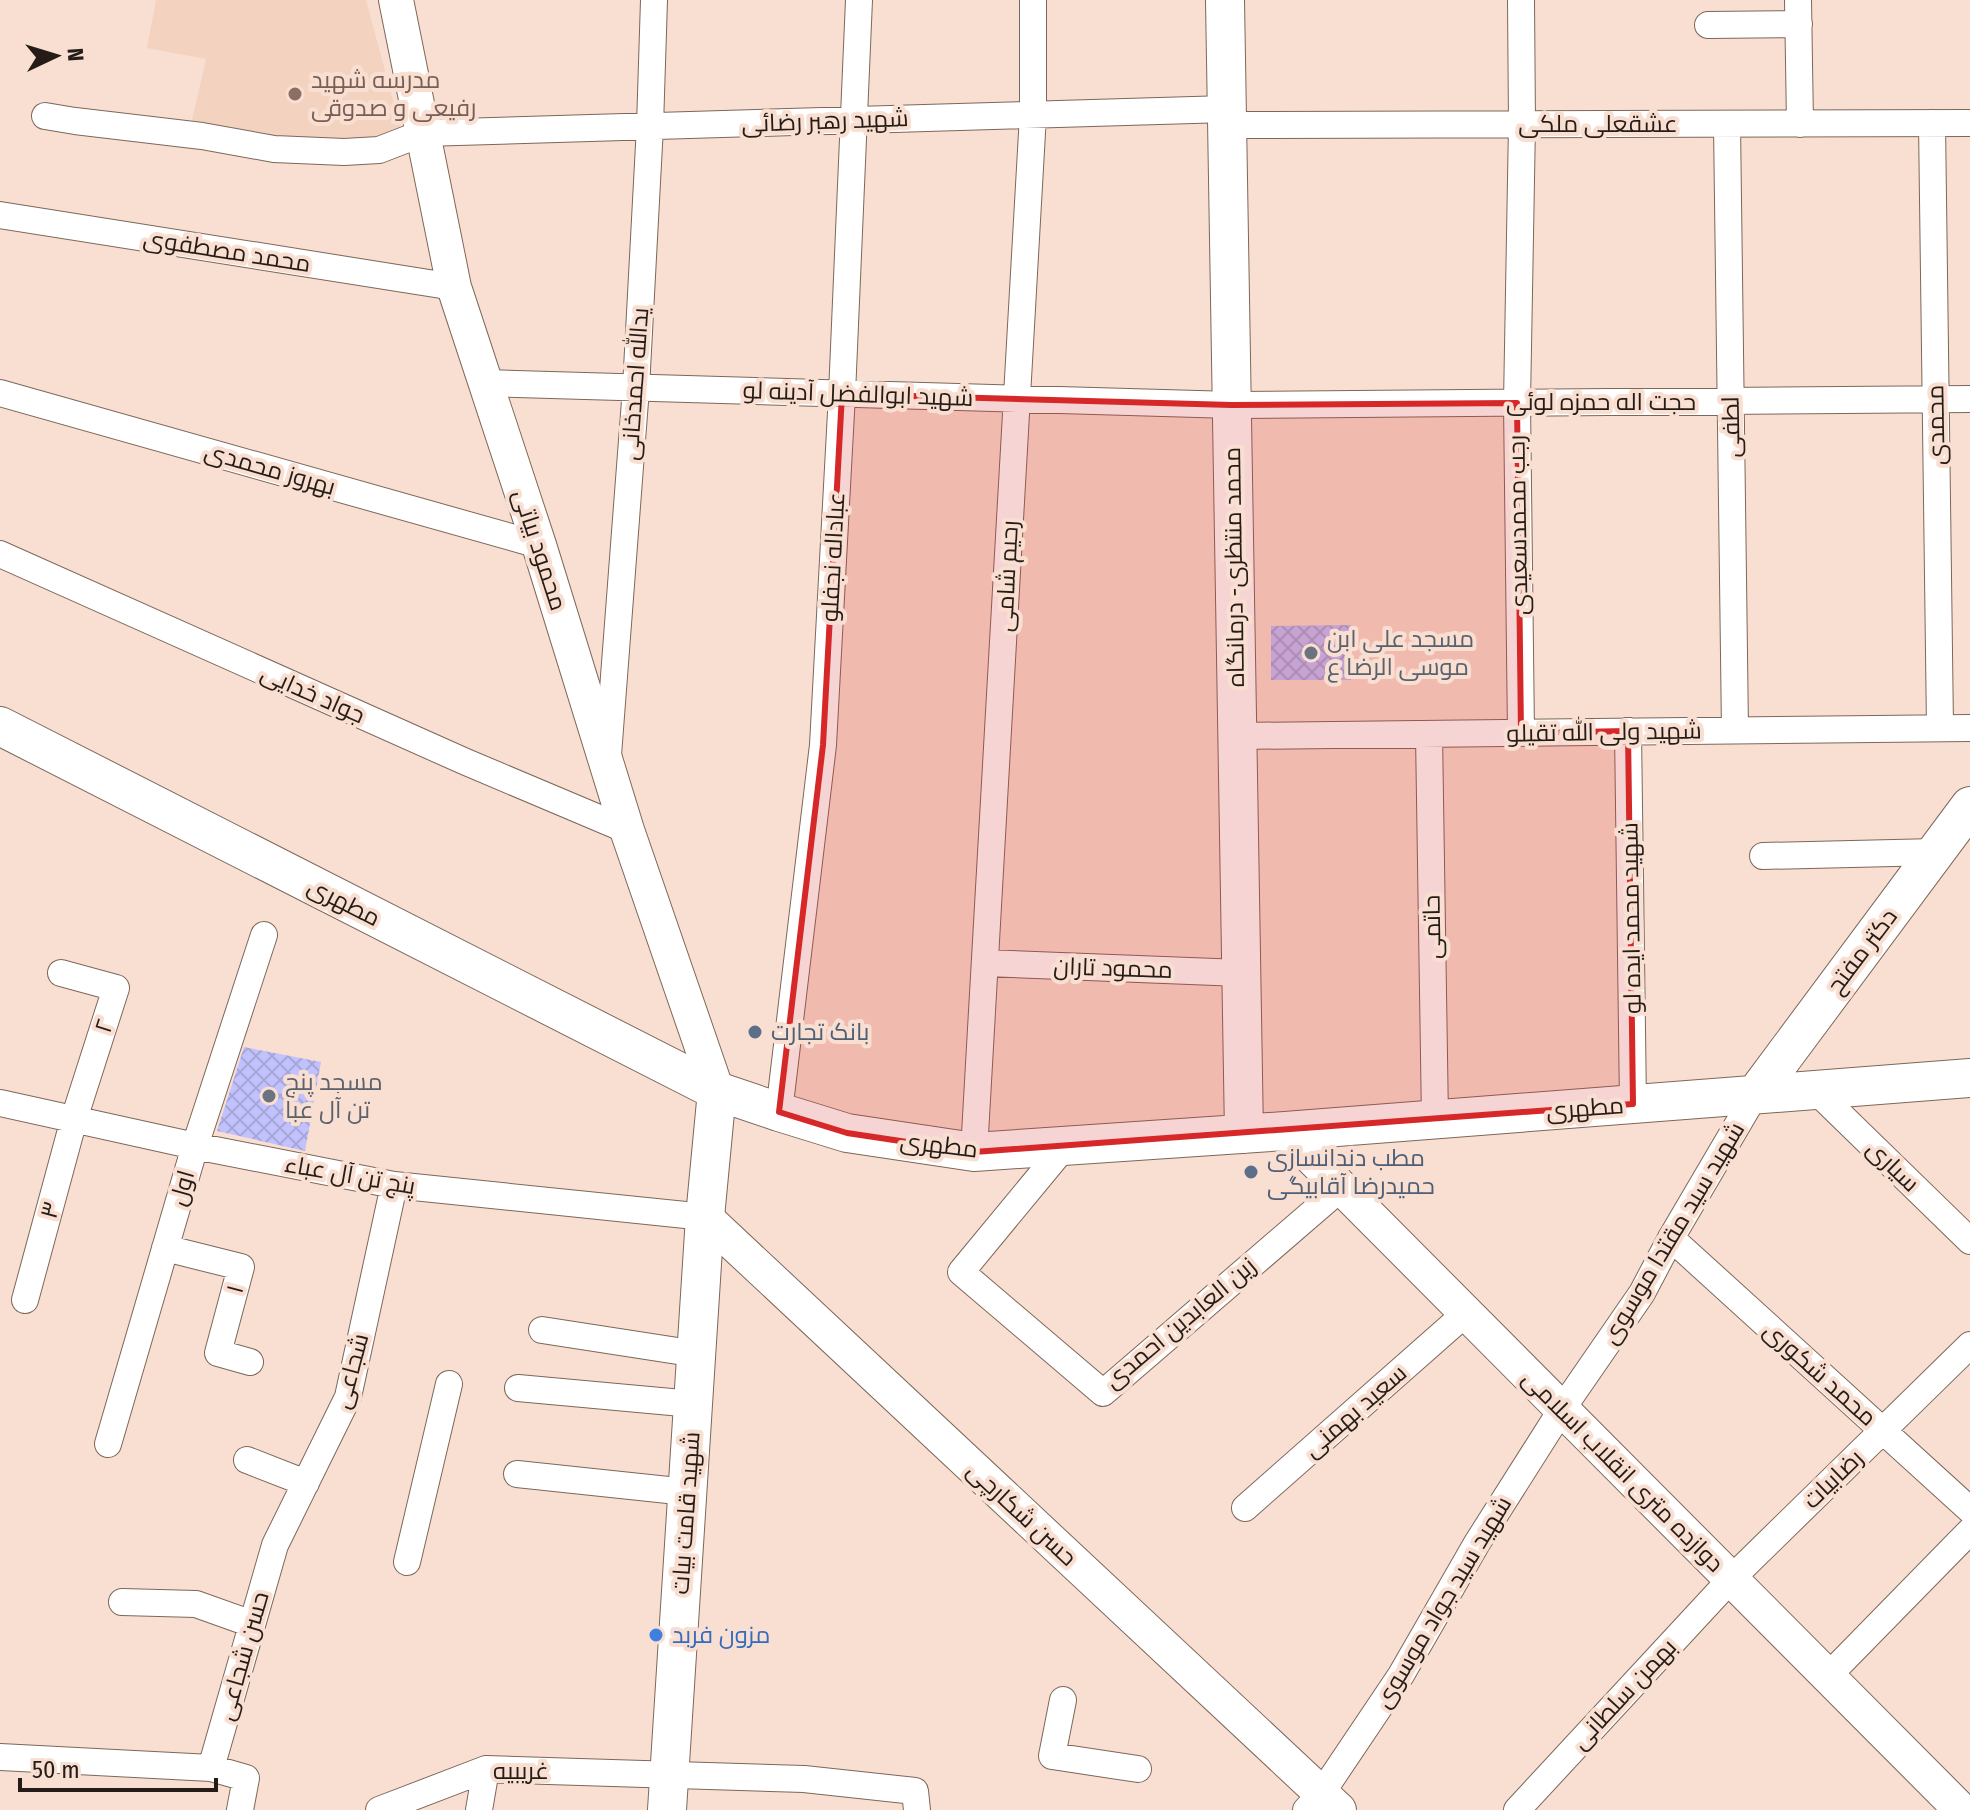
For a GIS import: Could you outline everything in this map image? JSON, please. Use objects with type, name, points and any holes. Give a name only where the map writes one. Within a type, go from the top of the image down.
[{"type":"main road","name":"محمد منتظری- درمانگاه","points":[[1225,0],[1244,1134]]},
{"type":"main road","name":"مطهری","points":[[0,726],[717,1091],[847,1133],[974,1152],[1970,1078]]},
{"type":"main road","name":"دکتر مفتح","points":[[1755,1095],[1970,806]]},
{"type":"main road","name":"شهید قامت بیات","points":[[668,1792],[705,1217],[717,1091]]},
{"type":"street","name":"محمود بیاتی","points":[[396,0],[454,287],[539,545],[627,830],[717,1091]]},
{"type":"street","name":"یدالله احمدخانی","points":[[608,767],[636,388],[654,0]]},
{"type":"street","name":"عباداله نجفلو","points":[[779,1112],[823,745],[859,0]]},
{"type":"street","name":"رحیم شامی","points":[[974,1152],[1033,115],[1033,0]]},
{"type":"street","name":"رجب محمدسعیدی","points":[[1521,0],[1517,403],[1521,733]]},
{"type":"street","points":[[1708,25],[1799,12],[1800,124]]},
{"type":"street","name":"شهید رهبر رضائی","points":[[423,133],[1033,115],[1227,117]]},
{"type":"street","points":[[45,116],[202,136],[274,149],[379,150],[423,133]]},
{"type":"street","name":"عشقعلی ملکی","points":[[1227,117],[1522,124],[1970,123]]},
{"type":"street","name":"محمدی","points":[[1932,123],[1940,727]]},
{"type":"street","name":"لطفی","points":[[1727,124],[1735,730]]},
{"type":"street","name":"محمد مصطفوی","points":[[0,215],[454,287]]},
{"type":"street","name":"شهید ابوالفضل آدینه لو","points":[[485,383],[1232,405]]},
{"type":"street","name":"بهروز محمدی","points":[[0,393],[539,545]]},
{"type":"street","name":"حجت اله حمزه لوئی","points":[[1232,405],[1970,399]]},
{"type":"street","name":"جواد خدایی","points":[[0,554],[466,762],[627,830]]},
{"type":"street","name":"شهید ولی الله تقیلو","points":[[1237,736],[1970,728]]},
{"type":"street","name":"شهید محمد ایده لو","points":[[1628,731],[1633,1104]]},
{"type":"street","name":"حاتمی","points":[[1429,734],[1435,1120]]},
{"type":"street","points":[[1763,856],[1936,852]]},
{"type":"street","name":"اول","points":[[108,1444],[195,1146],[264,935]]},
{"type":"street","name":"محمود تاران","points":[[985,963],[1241,973]]},
{"type":"street","name":"۲","points":[[61,973],[116,988],[74,1119]]},
{"type":"street","name":"سیاری","points":[[1815,1090],[1970,1241]]},
{"type":"street","name":"شهید سید مقتدا موسوی","points":[[1562,1409],[1642,1293],[1755,1095]]},
{"type":"street","name":"پنج تن آل عباء","points":[[0,1103],[394,1185],[705,1217]]},
{"type":"street","name":"۳","points":[[25,1300],[74,1119]]},
{"type":"street","name":"دوازده متری انقلاب اسلامی","points":[[1285,1131],[1961,1810]]},
{"type":"street","name":"زین العابدین احمدی","points":[[1065,1146],[961,1272],[1103,1393],[1341,1188]]},
{"type":"street","name":"شجاعی","points":[[275,1545],[348,1397],[394,1185]]},
{"type":"street","name":"حسن شکارچی","points":[[705,1217],[1322,1805]]},
{"type":"street","name":"محمد شکوری","points":[[1671,1238],[1970,1510]]},
{"type":"street","name":"۱","points":[[165,1248],[241,1267],[218,1353],[250,1362]]},
{"type":"street","name":"سعید بهمنی","points":[[1245,1508],[1466,1313]]},
{"type":"street","points":[[542,1330],[697,1354]]},
{"type":"street","name":"رضابیات","points":[[1731,1579],[1970,1345]]},
{"type":"street","points":[[407,1562],[449,1384]]},
{"type":"street","points":[[518,1388],[693,1404]]},
{"type":"street","name":"شهید سید جواد موسوی","points":[[1322,1805],[1477,1543],[1562,1409]]},
{"type":"street","points":[[247,1460],[306,1483]]},
{"type":"street","points":[[517,1474],[687,1492]]},
{"type":"street","points":[[1828,1676],[1970,1531]]},
{"type":"street","name":"حسن شجاعی","points":[[211,1768],[275,1545]]},
{"type":"street","name":"بهمن سلطانی","points":[[1517,1810],[1731,1579]]},
{"type":"street","points":[[122,1602],[196,1604],[252,1624]]},
{"type":"street","points":[[1063,1700],[1052,1756],[1138,1769]]},
{"type":"street","points":[[0,1757],[211,1768],[246,1778],[240,1810]]},
{"type":"street","points":[[479,1810],[486,1769]]},
{"type":"street","name":"غریبیه","points":[[379,1810],[486,1769],[668,1792],[804,1779],[915,1791],[917,1810]]},
{"type":"highlighted area","points":[[842,394],[1232,405],[1517,403],[1521,733],[1628,731],[1633,1104],[974,1152],[847,1133],[779,1112],[823,745]]},
{"type":"shaded area","name":"مدرسه شهید رفیعی و صدوقی","points":[[156,0],[366,0],[404,141],[324,148],[190,129],[206,59],[147,48]]},
{"type":"building","name":"مسجد علی ابن موسی الرضا ع","points":[[1351,625],[1351,680],[1271,680],[1271,626]]},
{"type":"building","name":"مسجد پنج تن آل عبا","points":[[244,1047],[321,1062],[305,1151],[217,1131]]},
{"type":"place","name":"مدرسه شهید رفیعی و صدوقی","points":[[295,94]]},
{"type":"place","name":"مسجد علی ابن موسی الرضا ع","points":[[1311,653]]},
{"type":"place","name":"بانک تجارت","points":[[755,1032]]},
{"type":"place","name":"مسجد پنج تن آل عبا","points":[[269,1096]]},
{"type":"place","name":"مطب دندانسازی حمیدرضا آقابیگی","points":[[1251,1172]]},
{"type":"place","name":"مزون فربد","points":[[656,1635]]}]
